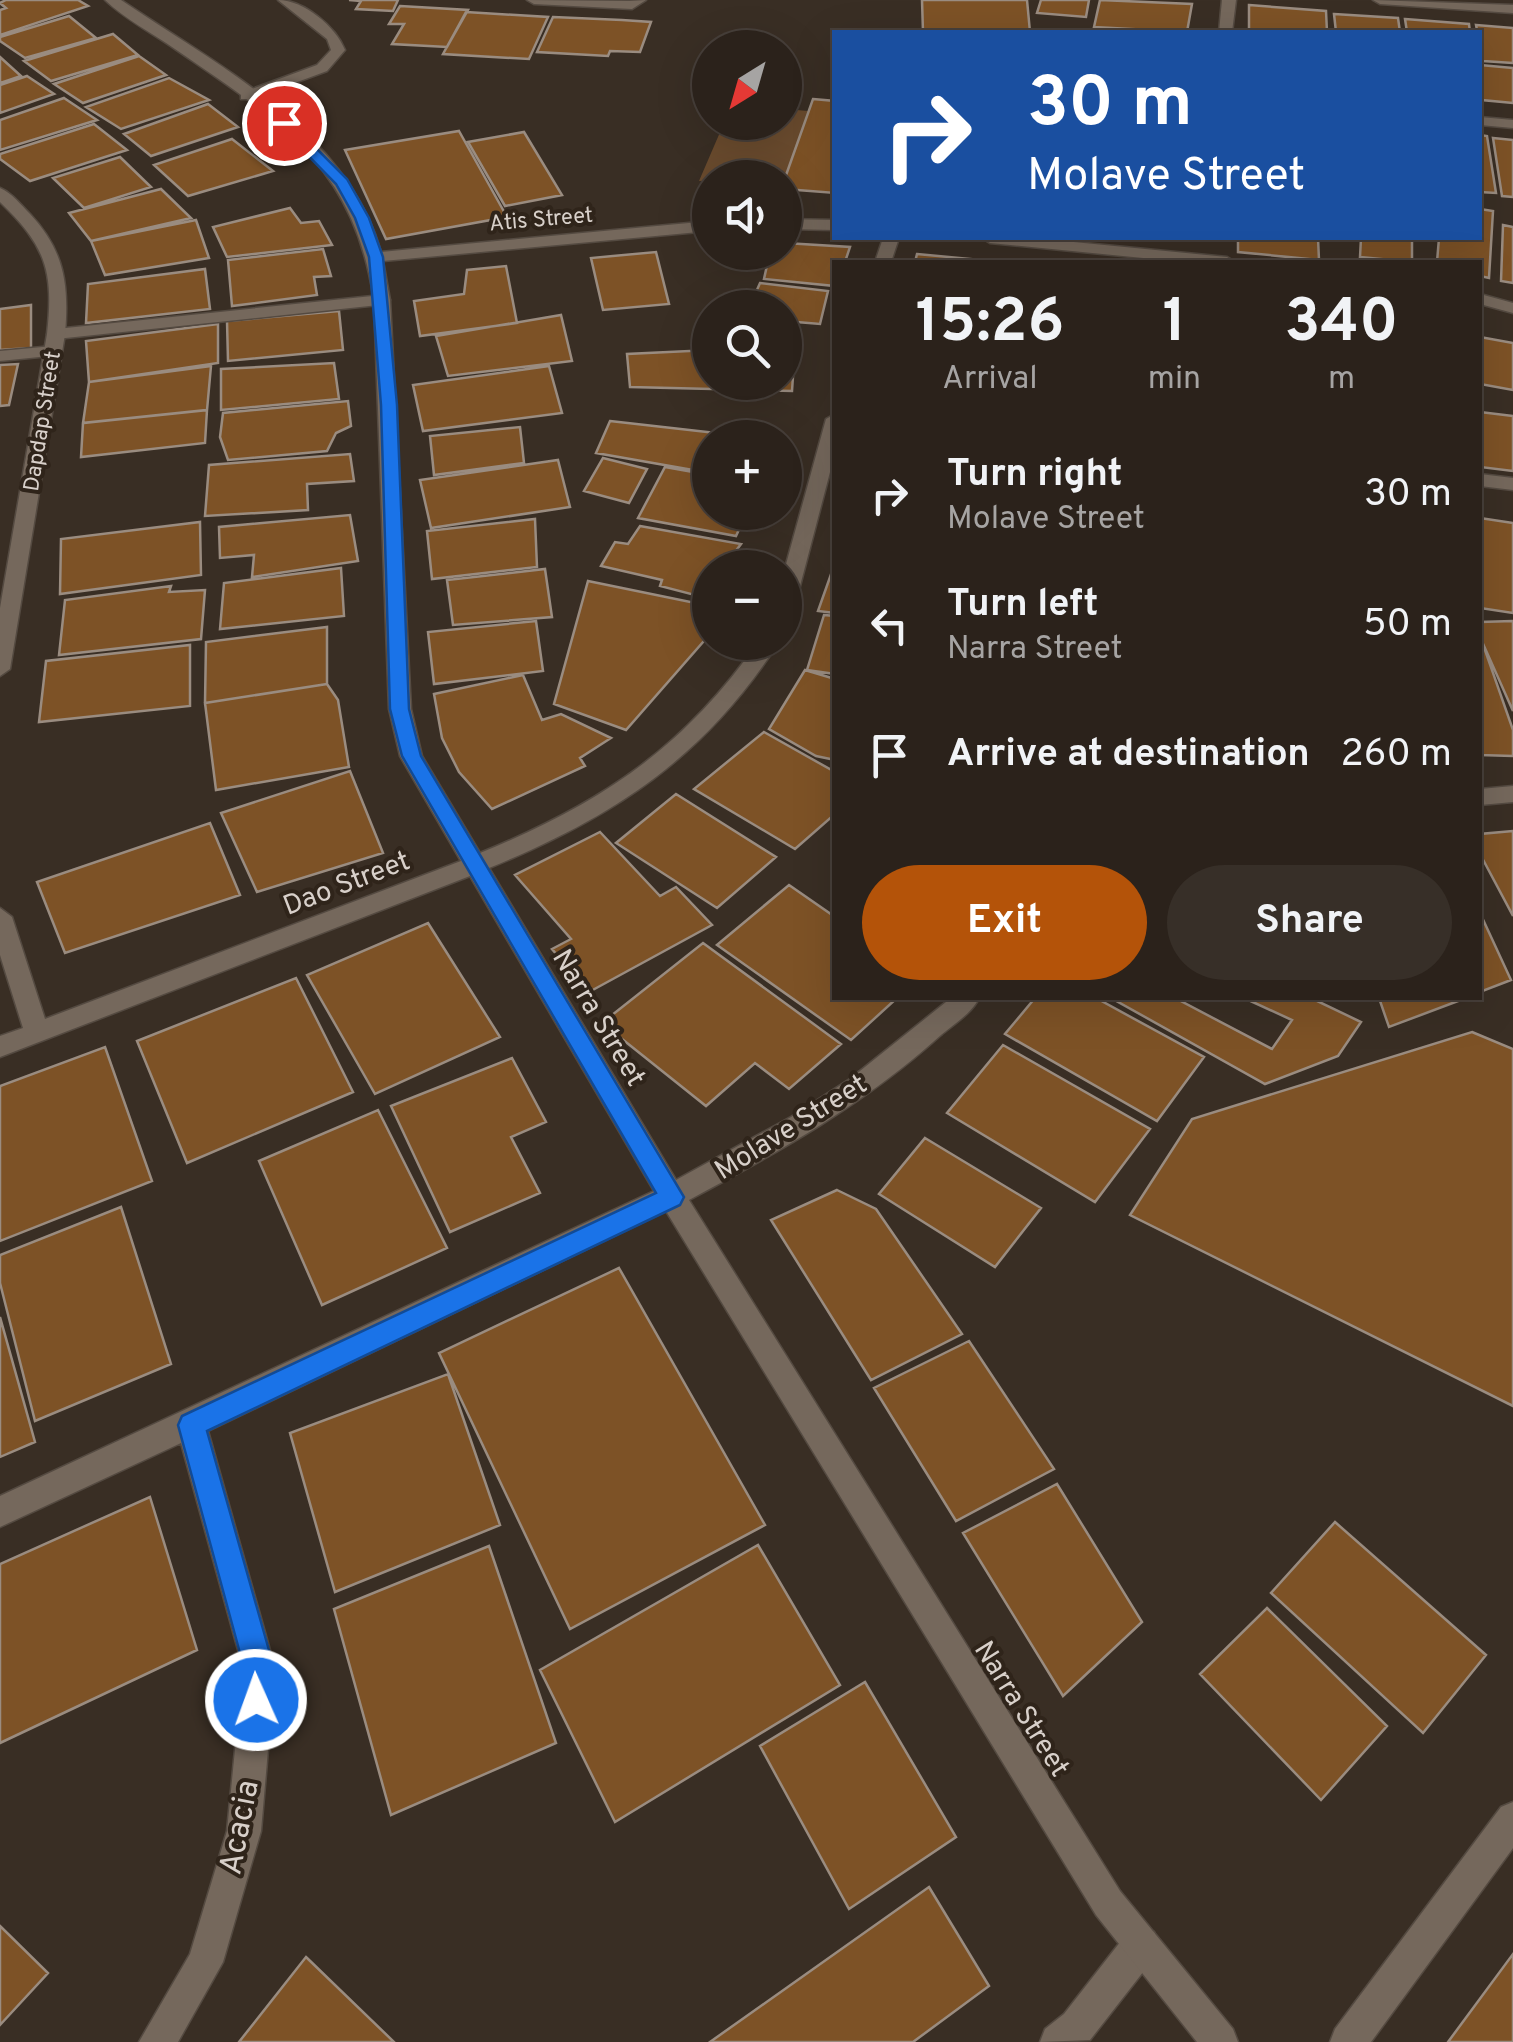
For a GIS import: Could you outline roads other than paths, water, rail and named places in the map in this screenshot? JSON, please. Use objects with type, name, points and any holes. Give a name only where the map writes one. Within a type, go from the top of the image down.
[{"type":"street","name":"Narra Street","points":[[112,0],[284,123],[342,182],[362,218],[376,257],[382,300],[400,709],[412,756],[672,1197],[1108,1903],[1220,2042]]},
{"type":"street","points":[[246,96],[322,68],[338,50],[332,36],[285,0]]},
{"type":"street","points":[[534,0],[632,5],[638,1]]},
{"type":"street","points":[[1226,30],[1229,0]]},
{"type":"street","points":[[1380,0],[1513,9]]},
{"type":"street","points":[[1482,121],[1513,124]]},
{"type":"street","name":"Dapdap Street","points":[[0,192],[28,219],[50,250],[61,282],[0,669]]},
{"type":"street","points":[[802,224],[832,225]]},
{"type":"street","name":"Atis Street","points":[[376,257],[692,228]]},
{"type":"street","points":[[1009,240],[1199,260]]},
{"type":"street","points":[[0,356],[54,343],[382,300]]},
{"type":"street","points":[[1482,300],[1513,308]]},
{"type":"street","points":[[800,550],[832,430]]},
{"type":"street","points":[[1482,480],[1513,484]]},
{"type":"street","name":"Dao Street","points":[[0,1047],[475,865],[600,806],[675,752],[744,681],[757,660]]},
{"type":"street","points":[[1482,797],[1513,794]]},
{"type":"street","points":[[0,917],[37,1032]]},
{"type":"street","name":"Molave Street","points":[[0,1512],[672,1197],[841,1096],[923,1040],[965,1000]]},
{"type":"street","name":"Acacia","points":[[157,2042],[204,1962],[244,1831],[259,1668],[192,1425]]},
{"type":"street","points":[[1348,2042],[1513,1820]]},
{"type":"street","points":[[1058,2042],[1077,2027],[1142,1945]]}]
